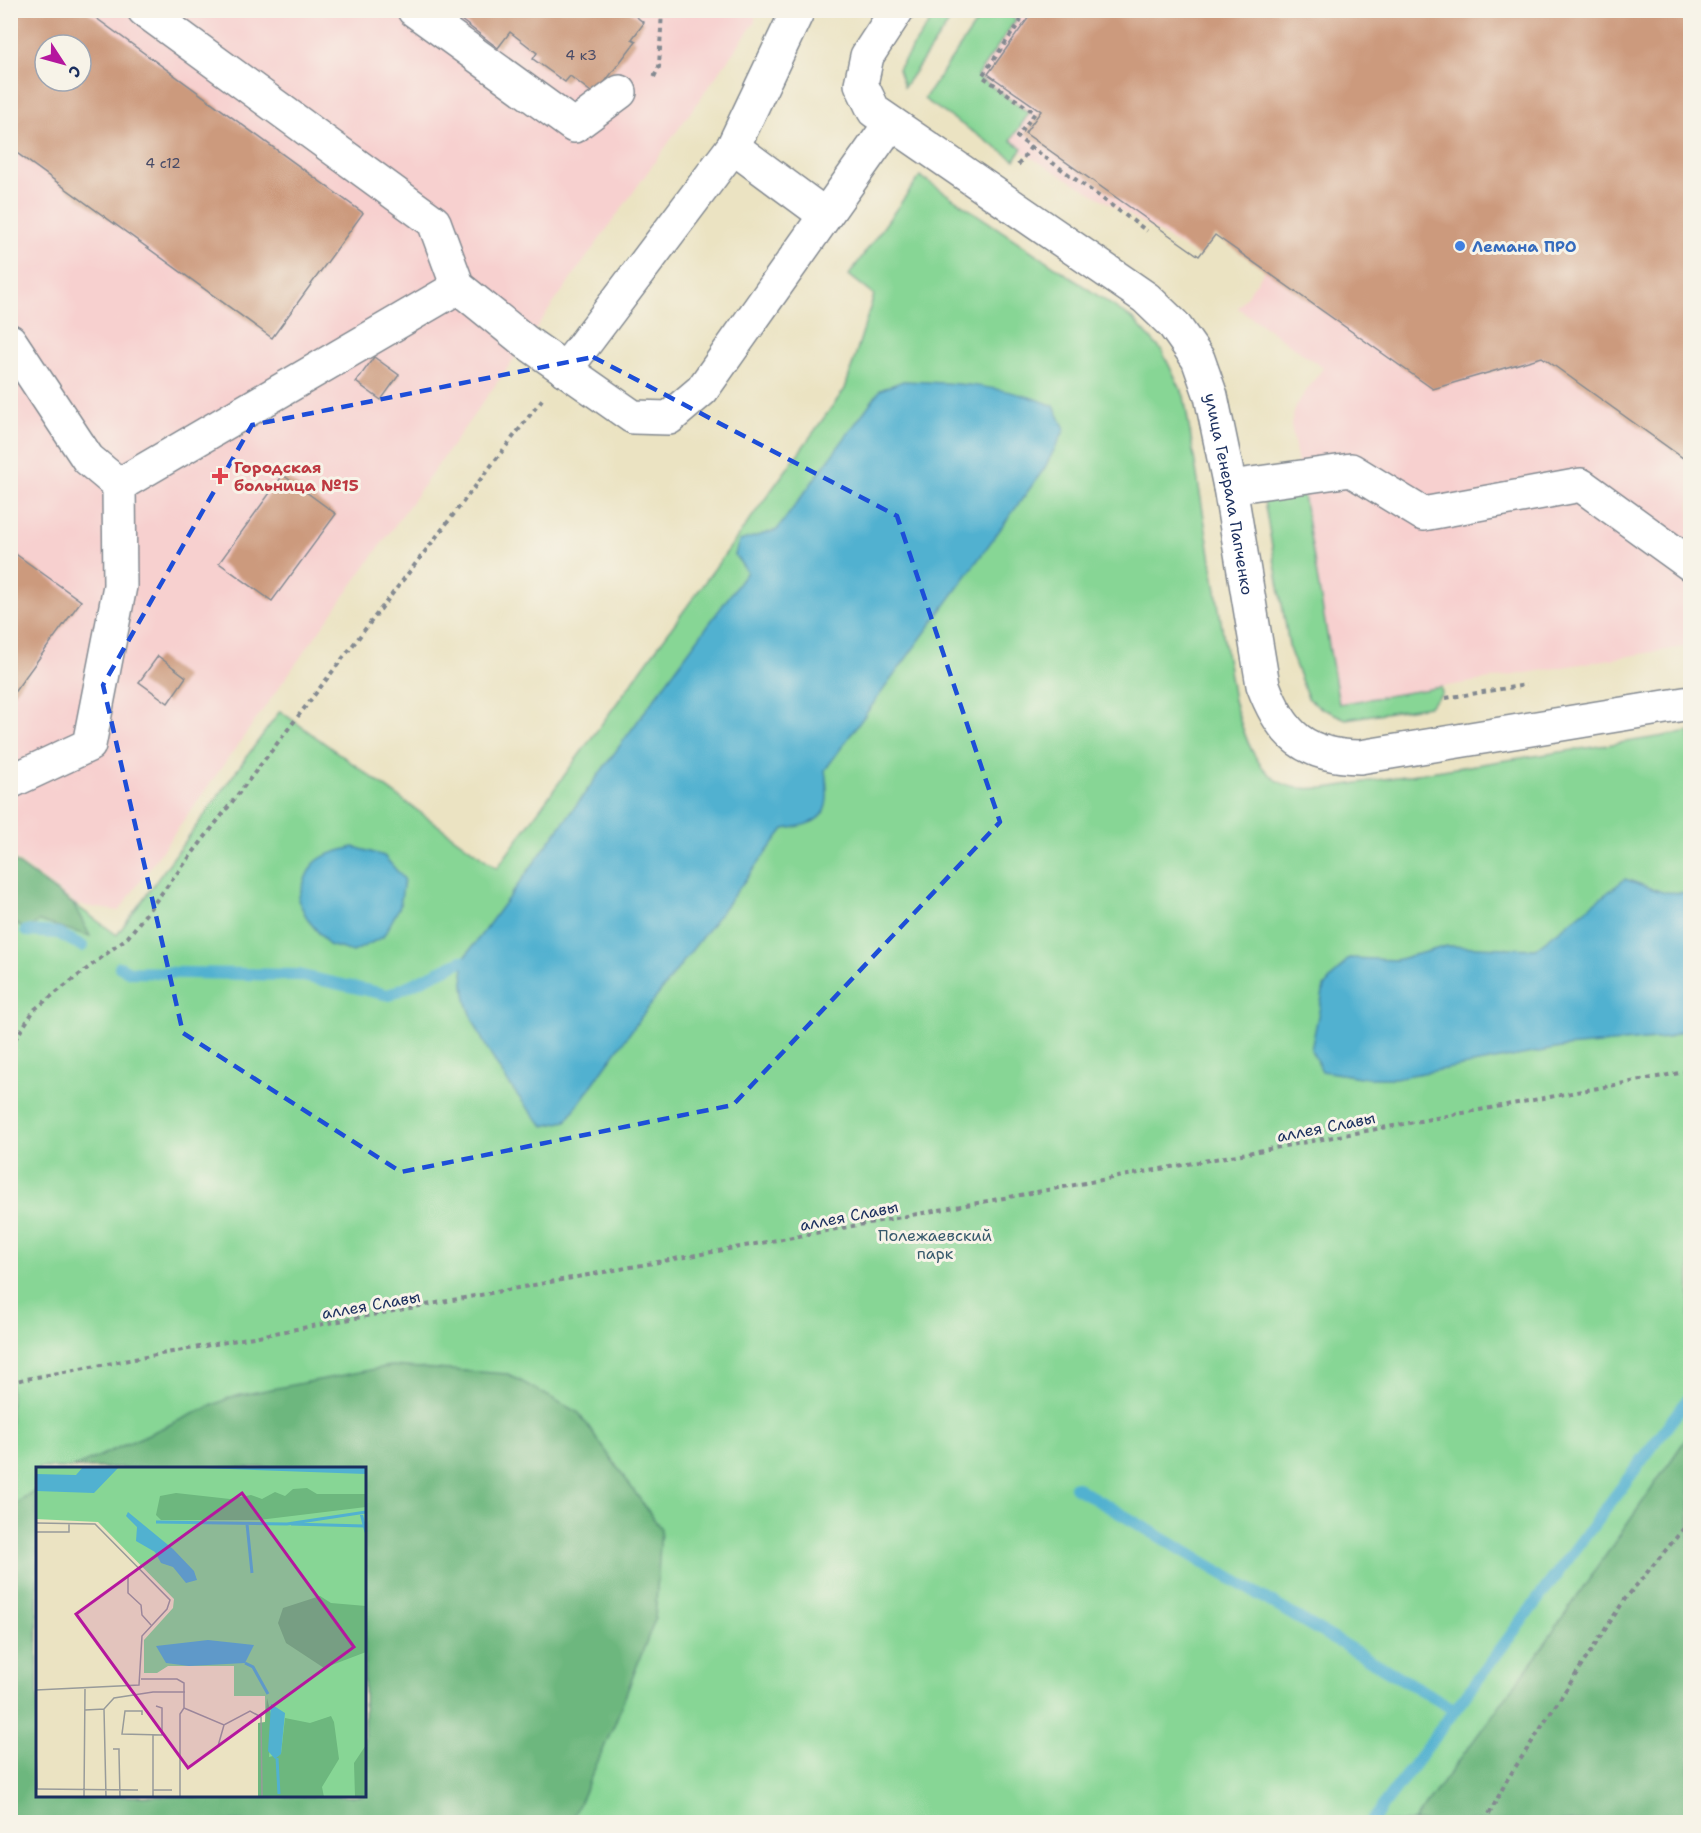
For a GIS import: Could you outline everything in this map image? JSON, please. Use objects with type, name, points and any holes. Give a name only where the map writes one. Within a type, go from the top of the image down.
[{"type":"street","points":[[144,10],[434,222],[458,288],[565,370],[633,417],[669,418],[702,390],[890,124]]},
{"type":"street","points":[[414,10],[574,126],[620,92]]},
{"type":"street","points":[[565,370],[733,147],[798,10]]},
{"type":"street","name":"улица Генерала Папченко","points":[[897,10],[867,56],[861,84],[874,111],[1146,298],[1174,325],[1198,359],[1208,387],[1230,487],[1263,685],[1272,711],[1288,733],[1309,748],[1334,756],[1360,757],[1690,703]]},
{"type":"street","points":[[733,147],[825,215]]},
{"type":"street","points":[[119,484],[458,288]]},
{"type":"street","points":[[10,341],[88,459],[119,484]]},
{"type":"street","points":[[1230,487],[1351,470],[1423,514],[1581,484],[1690,564]]},
{"type":"street","points":[[10,782],[89,745],[120,586],[119,484]]},
{"type":"path","points":[[1023,10],[1020,22],[982,76],[1035,113],[1017,137],[1147,231]]},
{"type":"path","points":[[1019,163],[1031,147]]},
{"type":"path","points":[[10,1047],[35,1009],[128,937],[565,370]]},
{"type":"path","points":[[1446,698],[1526,685]]},
{"type":"path","name":"аллея Славы","points":[[10,1382],[1690,1071]]},
{"type":"path","points":[[1485,1822],[1507,1780],[1625,1599],[1690,1521]]},
{"type":"highlighted area","points":[[593,357],[897,516],[1000,822],[733,1105],[401,1172],[183,1033],[103,685],[252,425]]},
{"type":"shaded area","name":"Городская больница №15","points":[[11,11],[755,11],[755,22],[119,911],[78,905],[11,856]]},
{"type":"shaded area","name":"Лемана ПРО","points":[[990,11],[1690,11],[1690,646],[1339,704],[1291,424],[1296,405],[1323,368],[1238,308],[1265,270],[1215,235],[1199,256],[928,97]]},
{"type":"green space","points":[[938,10],[957,11],[904,87],[898,69]]},
{"type":"green space","points":[[985,10],[1012,11],[1009,14],[1016,20],[977,76],[1029,113],[1011,140],[1022,148],[1015,160],[924,99]]},
{"type":"green space","name":"Полежаевский парк","points":[[920,176],[1134,320],[1162,351],[1184,396],[1234,700],[1254,755],[1272,777],[1284,784],[1298,788],[1326,788],[1690,732],[1690,1822],[11,1822],[10,858],[117,935],[280,711],[497,868],[845,389],[874,295],[849,275]]},
{"type":"green space","points":[[1302,489],[1339,704],[1441,687],[1442,694],[1429,706],[1346,719],[1321,708],[1308,698],[1290,651],[1264,500]]},
{"type":"green space","points":[[10,858],[74,905],[90,936],[39,921],[26,931],[11,919]]},
{"type":"green space","points":[[391,1366],[508,1374],[579,1413],[661,1529],[655,1619],[615,1723],[571,1822],[11,1822],[11,1507],[36,1491],[36,1797],[366,1797],[366,1467],[75,1467],[231,1397]]},
{"type":"green space","points":[[1690,1433],[1690,1822],[1413,1822],[1535,1658]]},
{"type":"water","points":[[903,381],[980,386],[1035,399],[1054,406],[1065,429],[1044,469],[825,770],[827,796],[823,813],[809,823],[784,829],[642,1016],[566,1121],[544,1126],[510,1086],[474,1022],[466,1001],[462,961],[747,572],[735,555],[739,541],[777,530],[880,390]]},
{"type":"water","points":[[354,847],[384,856],[404,879],[400,906],[383,937],[353,952],[329,945],[308,920],[298,900],[306,876],[316,862],[330,854]]},
{"type":"water","points":[[1625,879],[1662,892],[1690,893],[1690,1027],[1667,1038],[1566,1047],[1395,1078],[1367,1078],[1322,1071],[1311,1050],[1324,987],[1349,958],[1396,960],[1447,946],[1535,949]]},
{"type":"building","points":[[10,10],[85,10],[363,213],[272,338],[10,148]]},
{"type":"building","points":[[448,10],[628,10],[644,23],[632,39],[636,41],[595,95],[570,76],[565,82],[533,59],[537,53],[510,32],[498,48]]},
{"type":"building","name":"Лемана ПРО","points":[[1034,10],[1690,10],[1690,463],[1542,357],[1433,389],[1215,235],[1199,256],[1025,133],[1041,111],[988,74]]},
{"type":"building","points":[[374,357],[399,375],[381,400],[356,382]]},
{"type":"building","points":[[283,475],[336,514],[272,601],[219,563]]},
{"type":"building","points":[[10,550],[81,601],[10,698]]},
{"type":"building","points":[[158,656],[186,677],[168,703],[139,682]]},
{"type":"waterway","points":[[26,931],[58,933],[82,946]]},
{"type":"waterway","points":[[120,967],[130,972],[298,975],[389,995],[462,961]]},
{"type":"waterway","points":[[1371,1822],[1690,1396]]},
{"type":"waterway","points":[[1075,1487],[1455,1710]]},
{"type":"place","name":"Лемана ПРО","points":[[1460,246]]},
{"type":"place","name":"Городская больница №15","points":[[220,476]]}]
